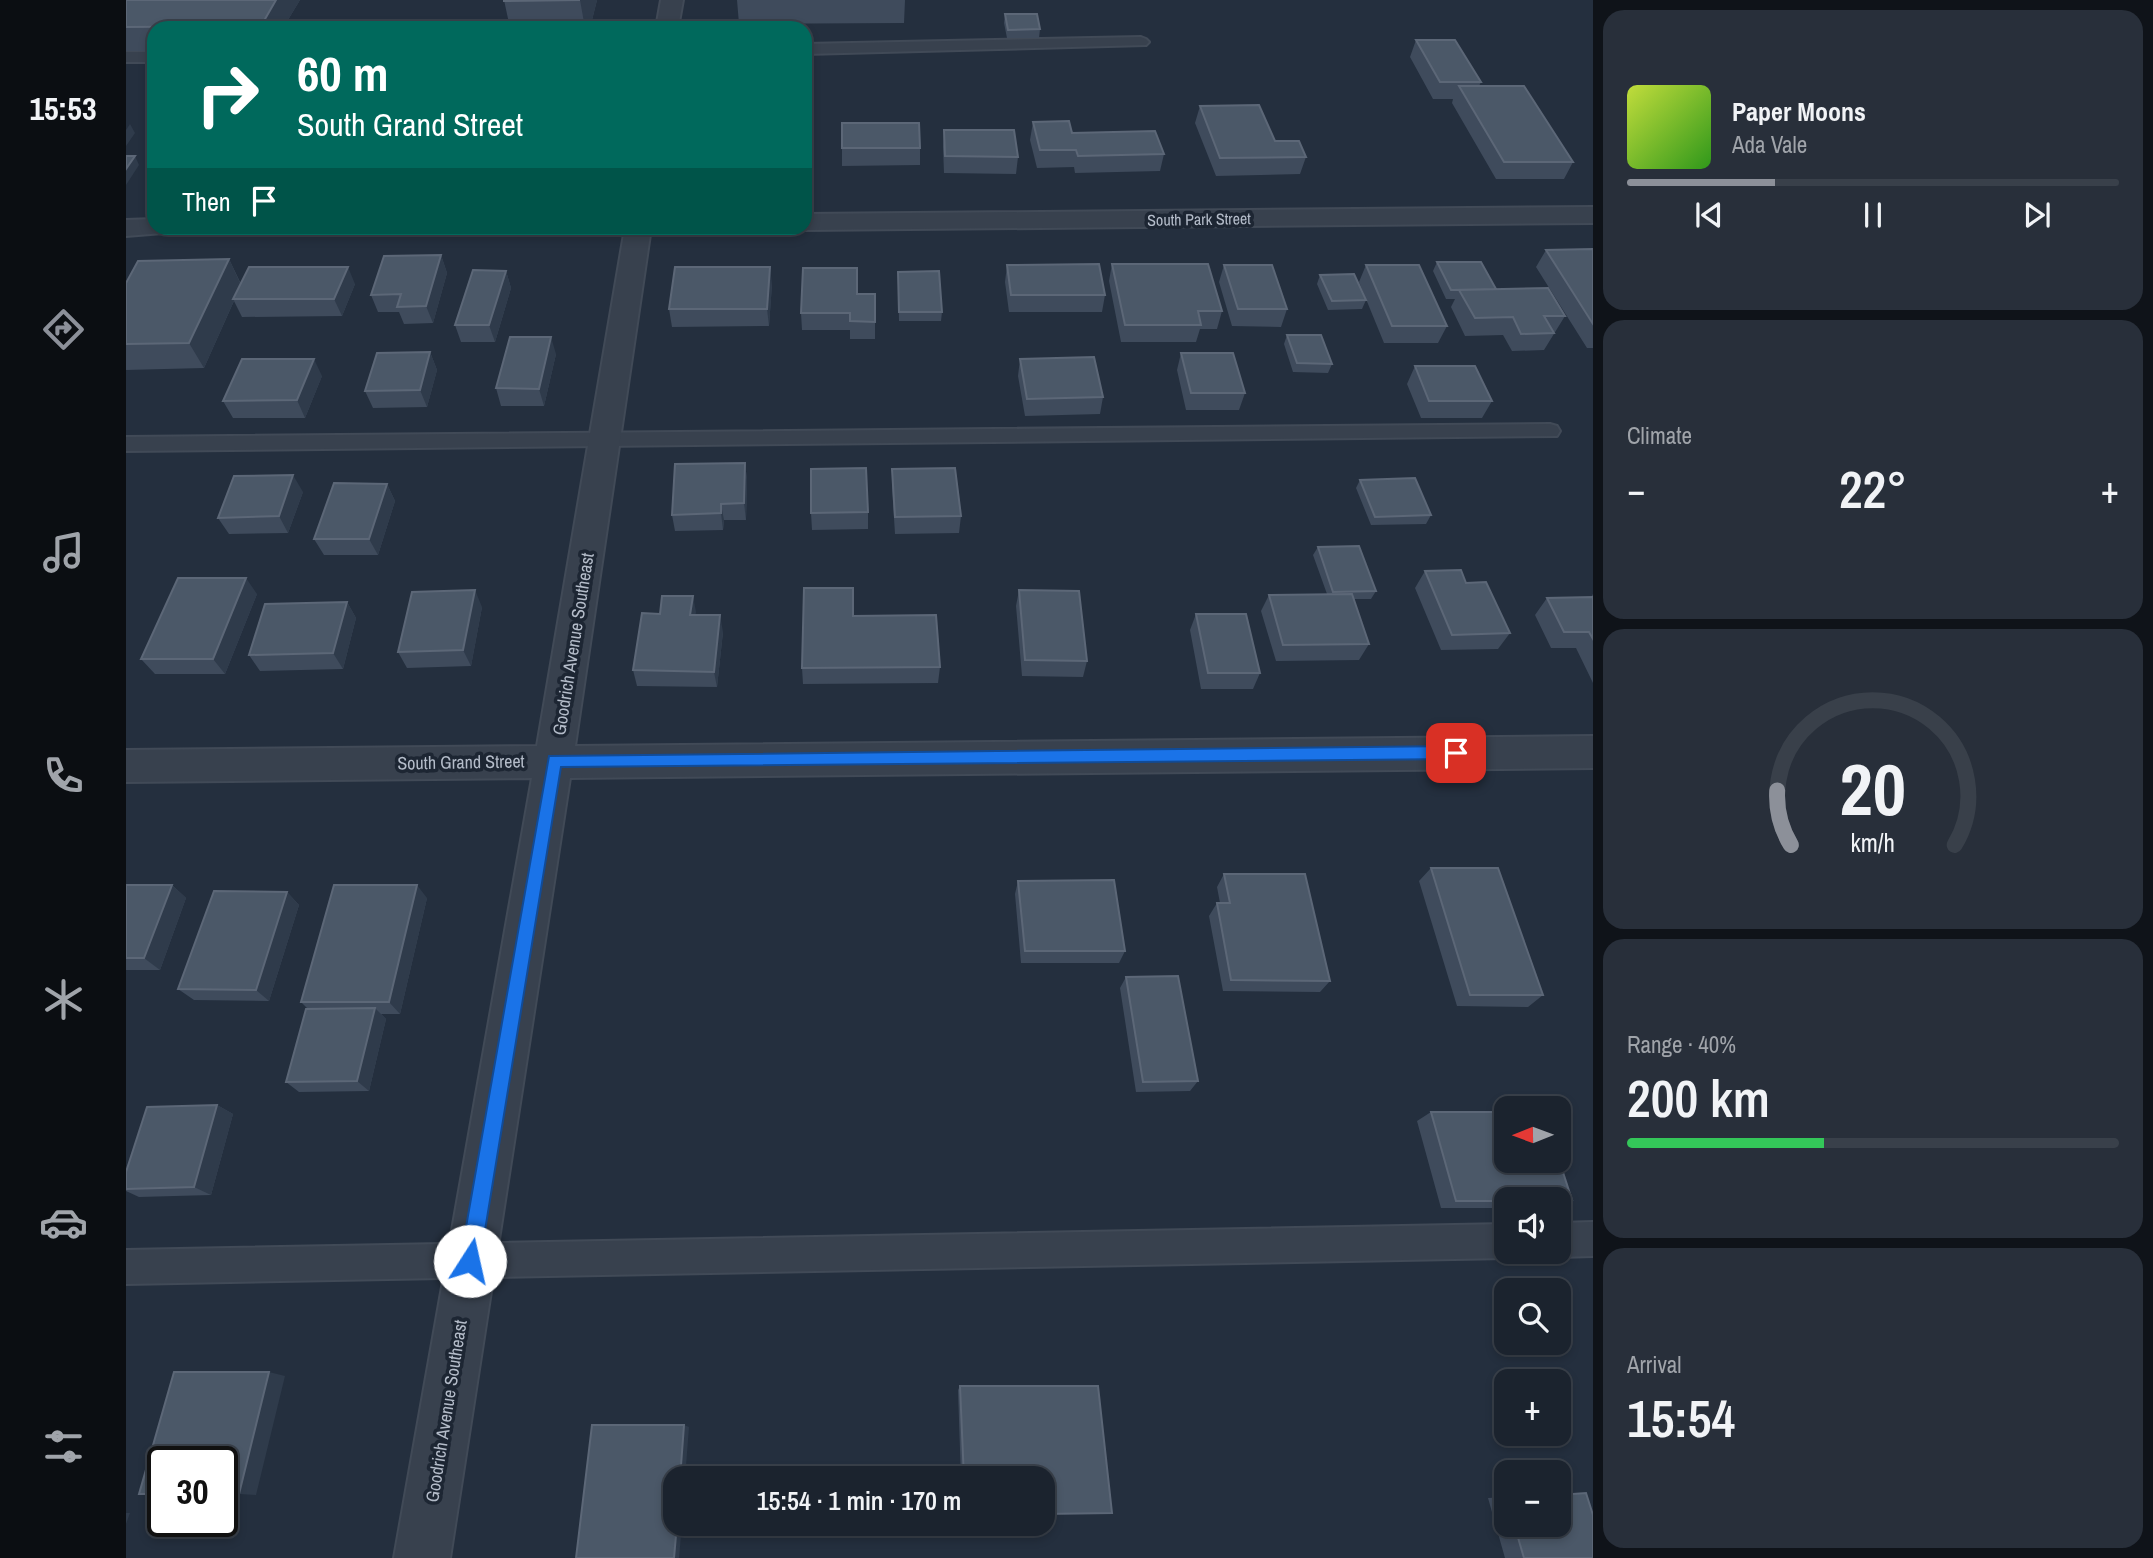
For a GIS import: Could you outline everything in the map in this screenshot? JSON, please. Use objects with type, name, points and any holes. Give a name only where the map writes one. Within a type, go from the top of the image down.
[{"type":"street","points":[[668,21],[672,0]]},
{"type":"street","name":"South Park Street","points":[[812,222],[1593,215]]},
{"type":"street","points":[[126,228],[147,228]]},
{"type":"street","name":"Goodrich Avenue Southeast","points":[[422,1558],[554,761],[637,235]]},
{"type":"street","name":"South Grand Street","points":[[126,766],[1593,752]]},
{"type":"lane","points":[[812,49],[1141,43]]},
{"type":"lane","points":[[126,57],[147,57]]},
{"type":"lane","points":[[126,444],[1550,431]]},
{"type":"lane","points":[[1571,1240],[1593,1239]]},
{"type":"lane","points":[[126,1267],[1494,1241]]},
{"type":"building","points":[[126,0],[276,0],[264,21],[147,21],[147,27],[126,27]]},
{"type":"building","points":[[504,0],[580,0],[504,1]]},
{"type":"building","points":[[1005,14],[1037,14],[1040,29],[1008,30]]},
{"type":"building","points":[[1416,40],[1455,40],[1481,82],[1440,82]]},
{"type":"building","points":[[1459,86],[1524,86],[1573,162],[1504,162]]},
{"type":"building","points":[[1259,105],[1275,141],[1299,141],[1306,157],[1220,158],[1200,106]]},
{"type":"building","points":[[1069,121],[1072,133],[1155,131],[1164,154],[1078,156],[1076,150],[1040,150],[1033,122]]},
{"type":"building","points":[[842,123],[919,123],[920,148],[842,148]]},
{"type":"building","points":[[944,130],[1014,130],[1018,157],[945,156]]},
{"type":"building","points":[[126,156],[135,156],[126,169]]},
{"type":"building","points":[[1593,249],[1593,324],[1546,250]]},
{"type":"building","points":[[441,255],[426,306],[397,307],[401,294],[371,295],[384,256]]},
{"type":"building","points":[[229,259],[189,343],[126,344],[126,283],[138,261]]},
{"type":"building","points":[[1437,262],[1481,262],[1496,289],[1451,290]]},
{"type":"building","points":[[1099,264],[1105,295],[1011,295],[1007,265]]},
{"type":"building","points":[[1112,264],[1208,264],[1222,311],[1198,311],[1201,325],[1125,325]]},
{"type":"building","points":[[1224,265],[1272,265],[1287,309],[1238,309]]},
{"type":"building","points":[[1366,265],[1419,265],[1447,326],[1392,326]]},
{"type":"building","points":[[249,267],[348,267],[334,299],[233,299]]},
{"type":"building","points":[[675,267],[770,267],[767,309],[669,309]]},
{"type":"building","points":[[803,268],[857,268],[857,294],[875,294],[875,322],[850,321],[850,313],[801,313]]},
{"type":"building","points":[[473,270],[506,271],[489,325],[455,325]]},
{"type":"building","points":[[939,271],[942,312],[899,312],[898,272]]},
{"type":"building","points":[[1354,274],[1366,300],[1332,301],[1320,275]]},
{"type":"building","points":[[1548,288],[1565,316],[1544,316],[1554,333],[1521,334],[1513,317],[1475,318],[1459,290]]},
{"type":"building","points":[[1287,335],[1321,335],[1332,364],[1297,363]]},
{"type":"building","points":[[510,337],[551,337],[539,389],[496,388]]},
{"type":"building","points":[[430,352],[420,390],[365,391],[377,353]]},
{"type":"building","points":[[1181,353],[1233,353],[1245,393],[1191,393]]},
{"type":"building","points":[[1094,357],[1103,397],[1027,399],[1020,359]]},
{"type":"building","points":[[242,359],[314,359],[297,400],[223,401]]},
{"type":"building","points":[[1415,366],[1475,366],[1492,401],[1429,401]]},
{"type":"building","points":[[745,463],[744,503],[721,504],[721,513],[672,515],[675,464]]},
{"type":"building","points":[[866,468],[868,512],[811,513],[811,469]]},
{"type":"building","points":[[955,468],[961,516],[895,517],[892,469]]},
{"type":"building","points":[[293,475],[279,516],[218,518],[234,476]]},
{"type":"building","points":[[1415,478],[1431,515],[1375,517],[1360,480]]},
{"type":"building","points":[[334,483],[387,484],[369,539],[314,539]]},
{"type":"building","points":[[1359,546],[1376,591],[1333,592],[1318,547]]},
{"type":"building","points":[[1461,570],[1466,583],[1486,582],[1510,633],[1452,635],[1425,571]]},
{"type":"building","points":[[178,578],[246,578],[213,659],[141,659]]},
{"type":"building","points":[[804,588],[853,588],[853,616],[936,615],[940,667],[802,668]]},
{"type":"building","points":[[475,590],[463,650],[398,652],[412,592]]},
{"type":"building","points":[[1019,590],[1079,591],[1087,661],[1025,660]]},
{"type":"building","points":[[1352,594],[1369,644],[1283,645],[1269,595]]},
{"type":"building","points":[[662,596],[693,596],[690,615],[720,615],[714,672],[633,670],[642,613],[660,614]]},
{"type":"building","points":[[1593,597],[1593,639],[1589,632],[1564,632],[1547,598]]},
{"type":"building","points":[[347,602],[333,653],[249,655],[265,604]]},
{"type":"building","points":[[1196,614],[1246,614],[1260,673],[1208,673]]},
{"type":"building","points":[[1431,868],[1498,868],[1543,995],[1470,995]]},
{"type":"building","points":[[1224,874],[1305,874],[1330,981],[1231,980],[1217,903],[1230,903]]},
{"type":"building","points":[[1114,880],[1125,951],[1025,951],[1018,881]]},
{"type":"building","points":[[126,885],[172,885],[144,958],[126,958]]},
{"type":"building","points":[[334,885],[417,885],[389,1002],[301,1002]]},
{"type":"building","points":[[214,891],[287,892],[256,990],[178,989]]},
{"type":"building","points":[[1178,976],[1198,1081],[1143,1082],[1126,977]]},
{"type":"building","points":[[375,1008],[357,1081],[286,1082],[306,1009]]},
{"type":"building","points":[[217,1105],[194,1187],[126,1189],[126,1172],[147,1107]]},
{"type":"building","points":[[1431,1112],[1494,1112],[1494,1173],[1563,1173],[1568,1187],[1494,1187],[1494,1201],[1456,1201]]},
{"type":"building","points":[[174,1372],[269,1372],[239,1494],[238,1446],[153,1446]]},
{"type":"building","points":[[960,1386],[1098,1386],[1112,1513],[1055,1514],[1055,1466],[963,1466]]},
{"type":"building","points":[[592,1425],[684,1425],[681,1466],[663,1466],[663,1536],[676,1536],[674,1558],[576,1558]]},
{"type":"building","points":[[147,1466],[147,1494],[139,1494]]},
{"type":"building","points":[[1586,1493],[1593,1515],[1593,1558],[1524,1558],[1518,1537],[1571,1537],[1571,1494]]},
{"type":"route","points":[[470,1261],[554,761],[1456,753]]}]
